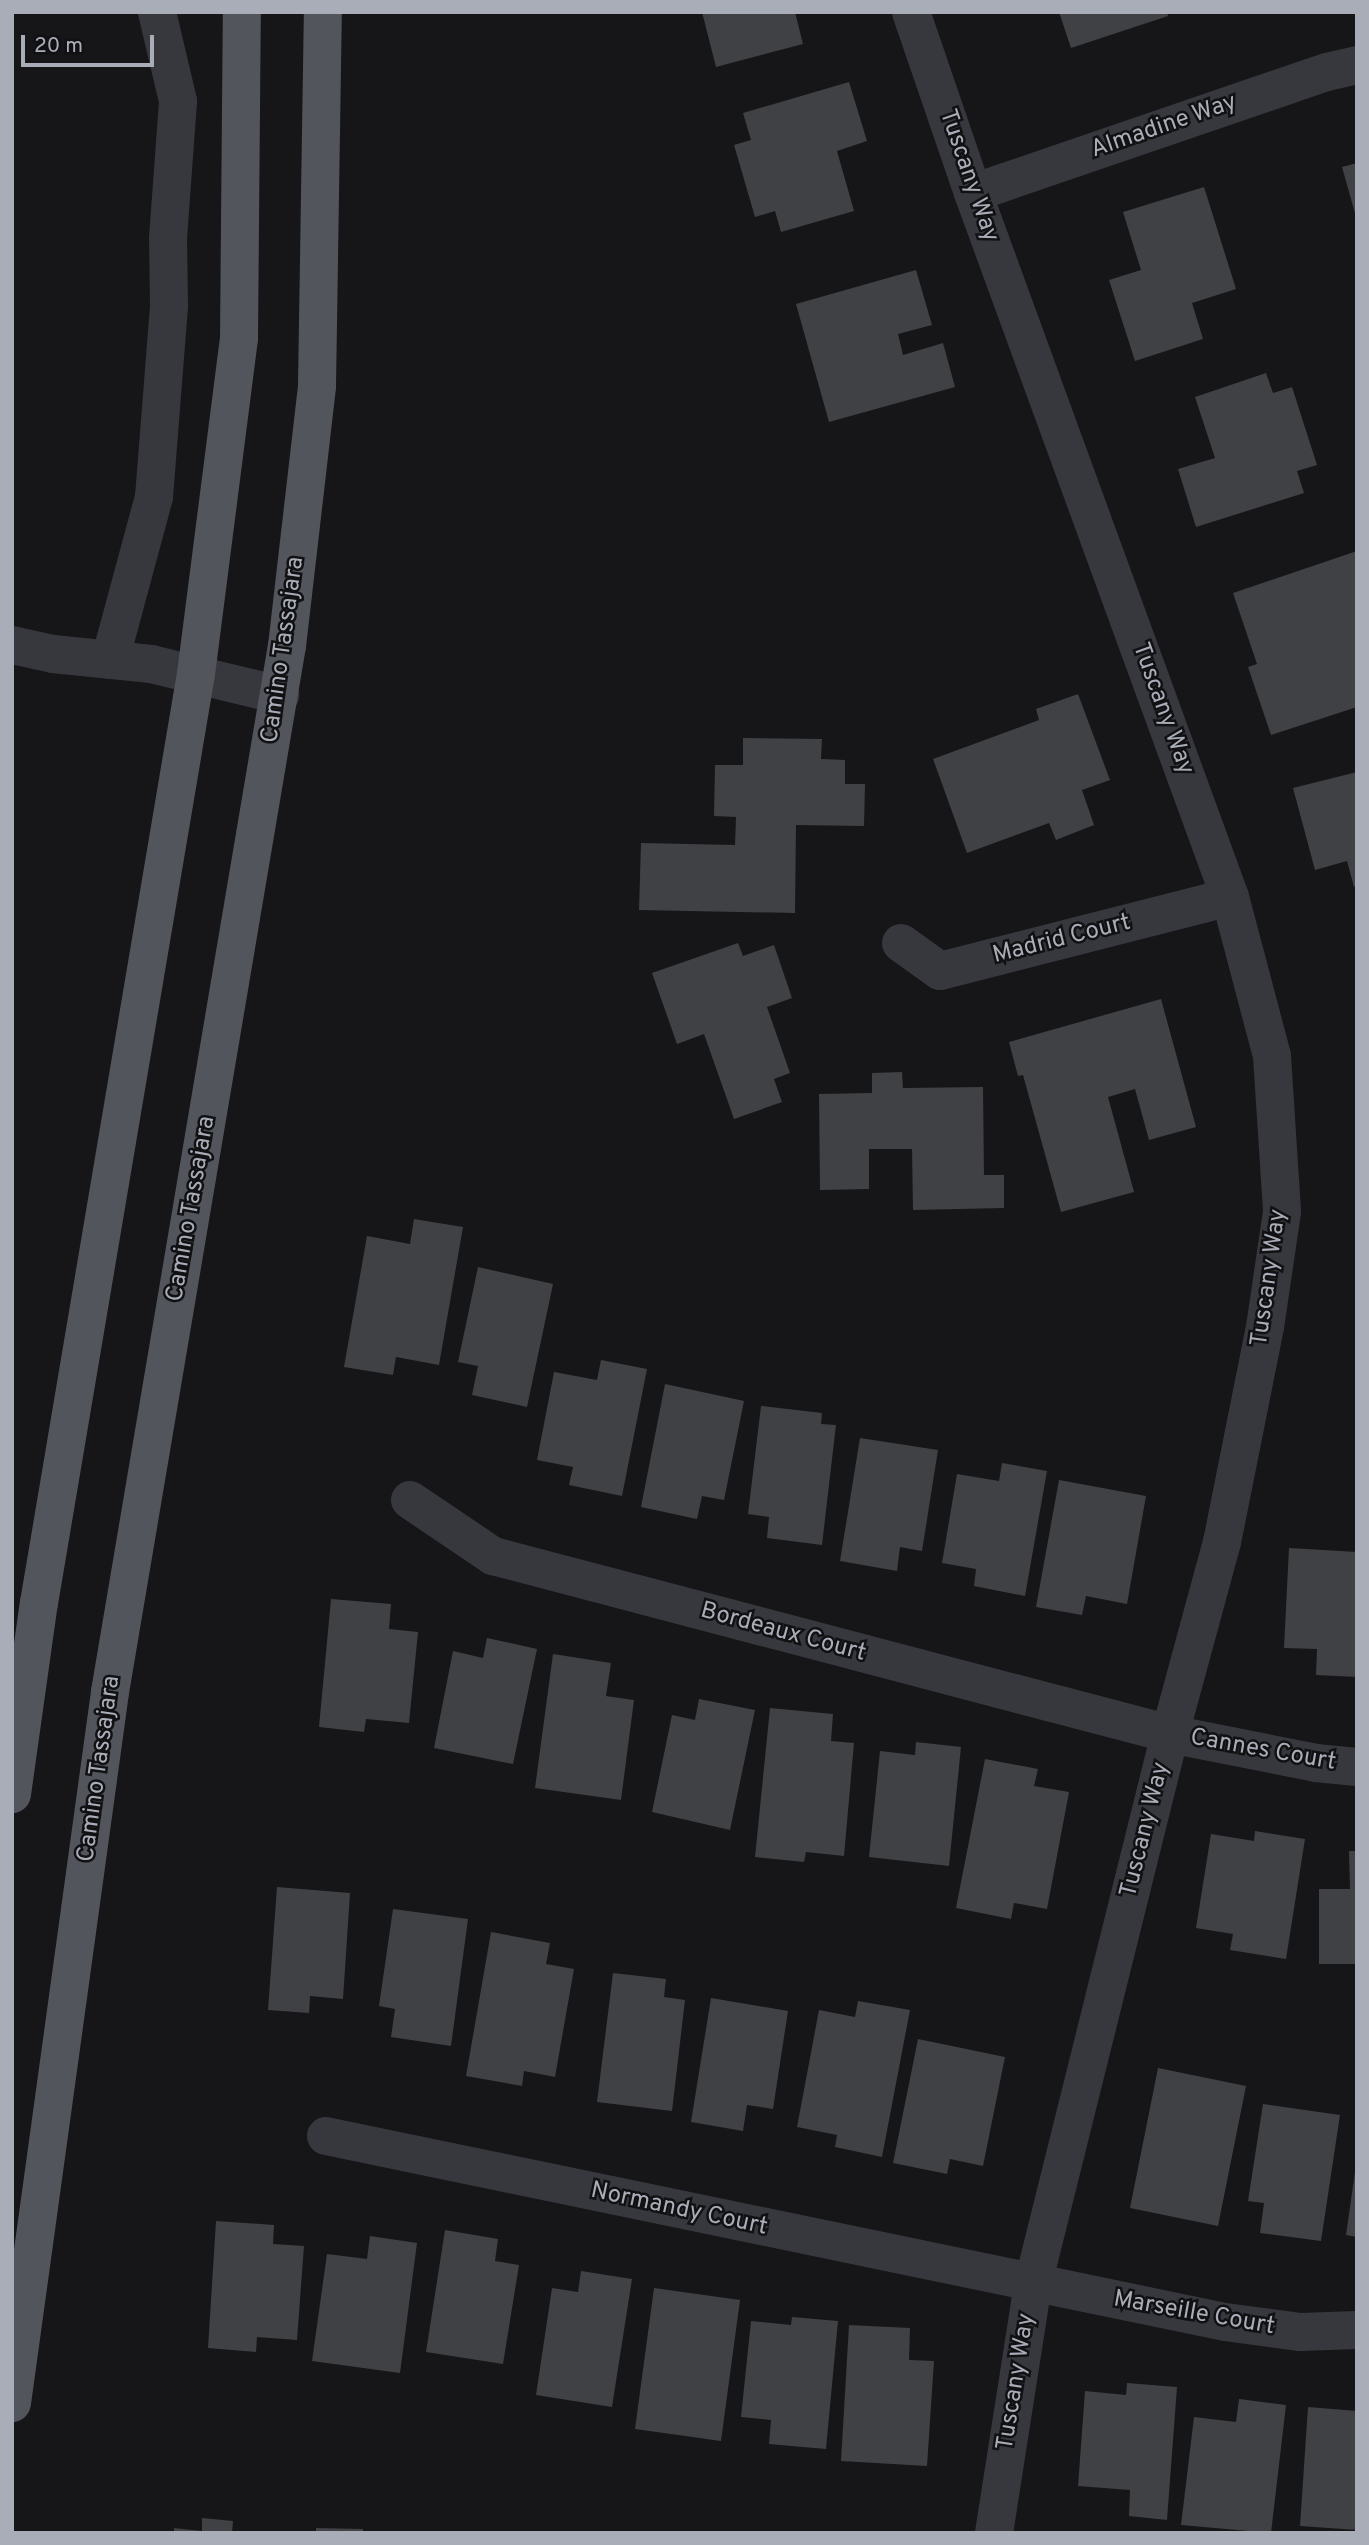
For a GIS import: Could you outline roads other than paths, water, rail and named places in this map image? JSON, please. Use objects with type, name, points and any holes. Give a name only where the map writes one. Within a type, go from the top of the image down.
[{"type":"main road","points":[[12,1794],[39,1603],[196,674],[239,338],[242,12]]},
{"type":"main road","name":"Camino Tassajara","points":[[12,2403],[110,1692],[280,695],[317,386],[323,12]]},
{"type":"street","points":[[110,660],[154,498],[169,306],[168,238],[178,101],[157,12]]},
{"type":"street","name":"Tuscany Way","points":[[911,12],[973,193],[1230,897],[1272,1056],[1282,1212],[1265,1327],[1222,1542],[1170,1734],[1033,2284],[994,2533]]},
{"type":"street","name":"Almadine Way","points":[[973,193],[1327,72],[1357,65]]},
{"type":"street","points":[[24,647],[150,664],[280,695]]},
{"type":"street","name":"Madrid Court","points":[[901,943],[940,971],[1230,897]]},
{"type":"street","name":"Bordeaux Court","points":[[410,1500],[493,1556],[1170,1734]]},
{"type":"street","name":"Cannes Court","points":[[1170,1734],[1316,1763],[1357,1767]]},
{"type":"street","name":"Normandy Court","points":[[326,2136],[1033,2284]]},
{"type":"street","name":"Marseille Court","points":[[1033,2284],[1226,2322],[1300,2332],[1357,2330]]}]
